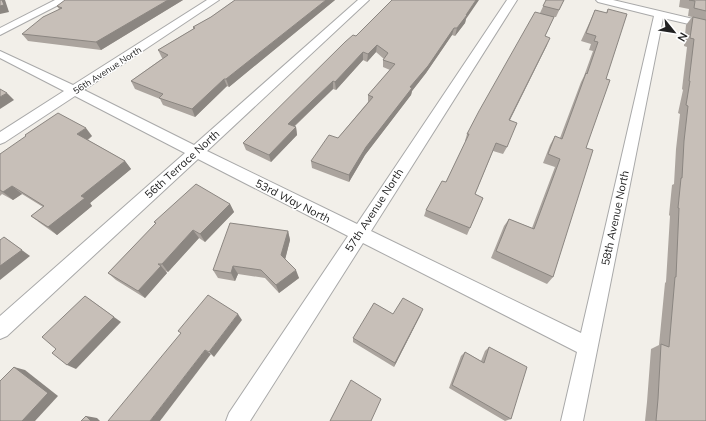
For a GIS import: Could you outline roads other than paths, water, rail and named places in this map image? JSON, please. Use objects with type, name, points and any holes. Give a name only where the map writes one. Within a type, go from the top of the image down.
[{"type":"street","points":[[0,32],[63,0]]},
{"type":"street","name":"56th Avenue North","points":[[0,139],[214,0]]},
{"type":"street","name":"56th Terrace North","points":[[0,329],[364,0]]},
{"type":"street","name":"57th Avenue North","points":[[237,421],[512,0]]},
{"type":"street","points":[[601,0],[706,25]]},
{"type":"street","name":"58th Avenue North","points":[[572,421],[659,14]]},
{"type":"street","name":"53rd Way North","points":[[0,54],[587,347]]}]
